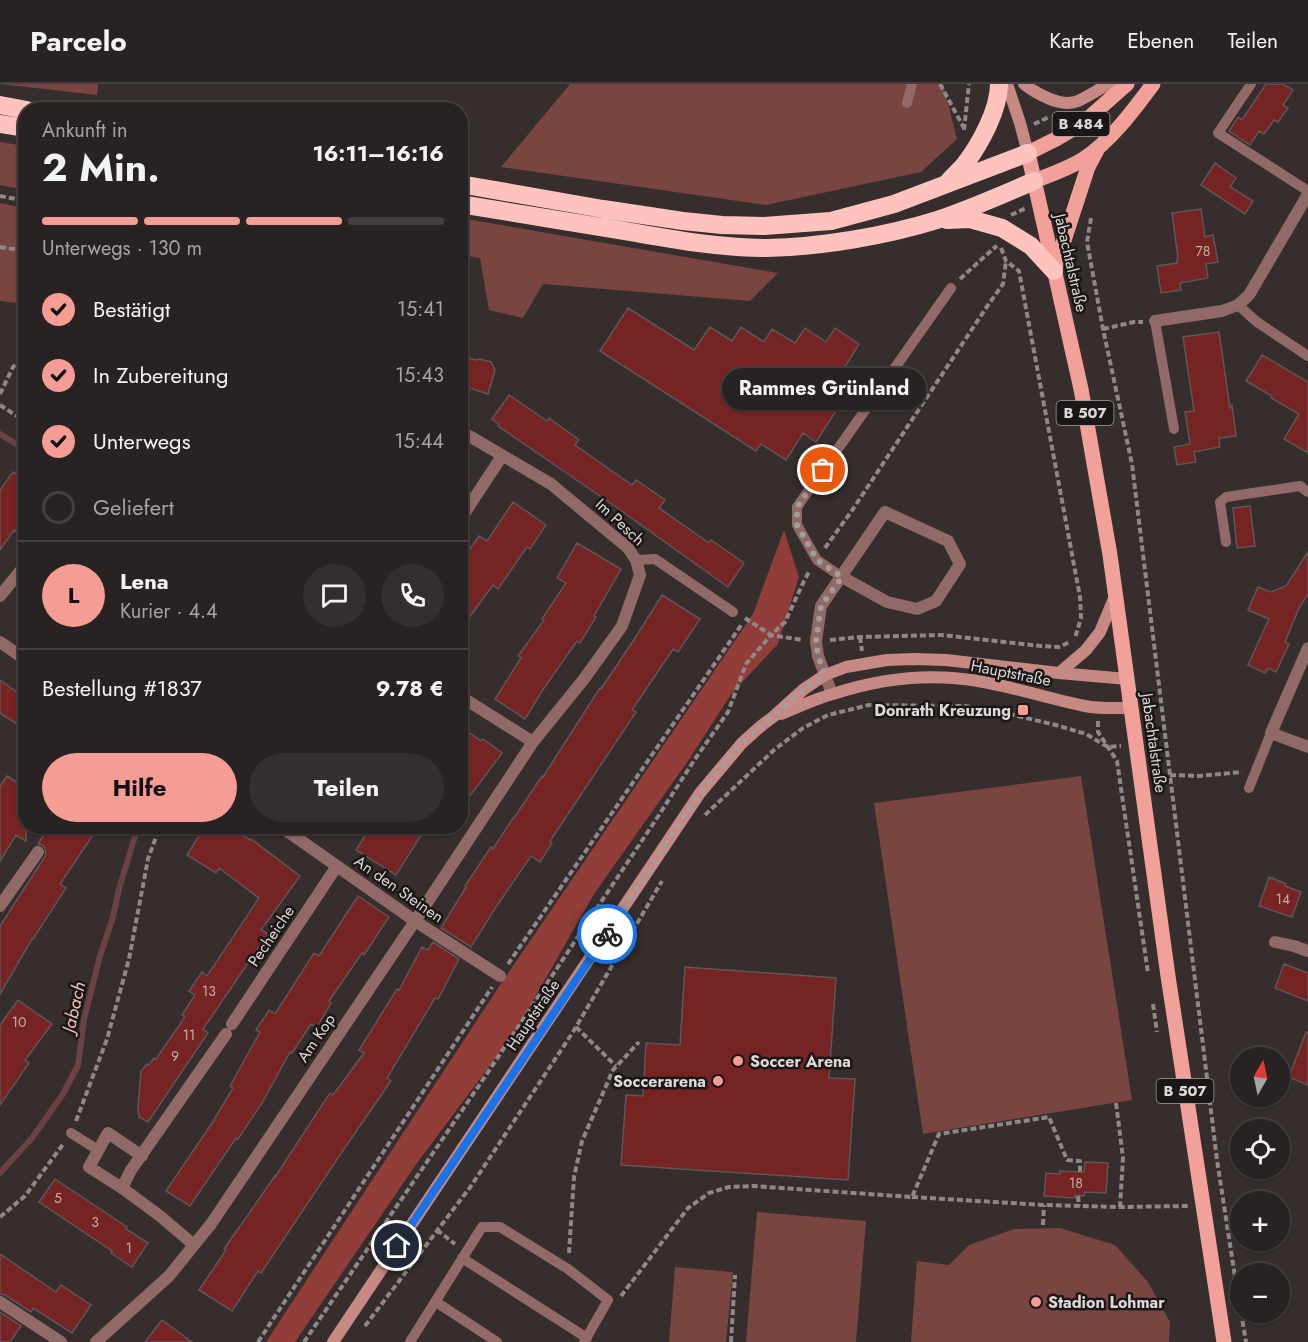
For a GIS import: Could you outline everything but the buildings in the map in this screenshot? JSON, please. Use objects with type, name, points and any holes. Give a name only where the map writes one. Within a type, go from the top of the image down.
[{"type":"highway","points":[[945,185],[981,140],[992,116],[999,84]]},
{"type":"highway","points":[[468,185],[682,220],[722,225],[764,226],[823,222],[849,217],[894,204],[1028,153]]},
{"type":"highway","points":[[468,205],[723,246],[809,245],[853,239],[936,220],[1034,182]]},
{"type":"highway","points":[[936,220],[970,219],[1004,229],[1031,246],[1054,271]]},
{"type":"main road","points":[[1007,84],[1028,153]]},
{"type":"main road","points":[[1024,84],[1036,93],[1054,101],[1076,102],[1109,84]]},
{"type":"main road","name":"B 484","points":[[1028,153],[1083,123],[1127,84]]},
{"type":"main road","name":"B 484","points":[[1034,182],[1082,160],[1098,147],[1121,125],[1153,84]]},
{"type":"main road","points":[[1054,271],[1088,167],[1098,147]]},
{"type":"main road","name":"Jabachtalstraße","points":[[1028,153],[1081,389],[1102,510],[1116,595],[1170,988],[1224,1342]]},
{"type":"main road","points":[[1059,673],[1086,650],[1100,632],[1116,595]]},
{"type":"main road","name":"Hauptstraße","points":[[333,1342],[700,793],[742,743],[804,689],[825,675],[846,667],[887,660],[914,659],[980,663],[1127,679]]},
{"type":"main road","name":"Hauptstraße","points":[[773,717],[832,694],[884,681],[914,678],[977,681],[1087,706],[1131,708]]},
{"type":"street","points":[[1155,321],[1222,311],[1238,305],[1249,295],[1308,193]]},
{"type":"street","name":"Im Pesch","points":[[468,435],[551,484],[628,548],[636,560],[640,575],[622,626],[584,679],[533,742]]},
{"type":"street","points":[[468,508],[502,456]]},
{"type":"street","points":[[832,694],[818,656],[816,641],[821,606],[885,512],[948,541],[960,564],[936,601],[917,609],[886,602],[842,577]]},
{"type":"street","points":[[0,596],[18,574]]},
{"type":"street","points":[[0,642],[18,654]]},
{"type":"street","points":[[1308,648],[1271,733],[1308,747]]},
{"type":"street","points":[[468,701],[533,742]]},
{"type":"street","name":"Am Kop","points":[[103,1340],[169,1276],[211,1224],[533,742]]},
{"type":"street","name":"An den Steinen","points":[[291,834],[415,921],[500,976]]},
{"type":"street","points":[[0,906],[38,852]]},
{"type":"street","name":"Pecheiche","points":[[122,1188],[131,1170],[229,1029],[337,866]]},
{"type":"street","points":[[1275,942],[1308,951]]},
{"type":"street","points":[[142,1156],[108,1132],[88,1167],[122,1188],[194,1245]]},
{"type":"street","points":[[0,1302],[61,1342]]},
{"type":"lane","points":[[907,103],[912,84]]},
{"type":"lane","points":[[1251,84],[1218,133],[1308,193]]},
{"type":"lane","points":[[842,577],[817,560],[797,525],[797,507],[951,288]]},
{"type":"lane","points":[[1238,305],[1257,322],[1308,356]]},
{"type":"lane","points":[[1155,321],[1174,429]]},
{"type":"lane","points":[[1226,542],[1220,502],[1226,497],[1300,486],[1308,492]]},
{"type":"lane","points":[[636,560],[655,559],[734,612]]},
{"type":"lane","points":[[1249,788],[1271,733]]},
{"type":"lane","points":[[71,1133],[98,1150]]},
{"type":"lane","points":[[410,1342],[436,1302],[464,1255],[482,1227],[500,1227],[568,1269],[608,1300],[585,1340],[464,1255]]},
{"type":"lane","points":[[436,1302],[497,1342]]},
{"type":"path","points":[[940,84],[964,130]]},
{"type":"path","points":[[0,196],[18,199]]},
{"type":"path","points":[[1092,209],[1087,242],[1132,464],[1217,1160],[1233,1263]]},
{"type":"path","points":[[304,1342],[471,1097],[694,759],[728,712],[746,663],[785,622],[804,581],[817,560],[1003,284],[1006,261],[1004,229]]},
{"type":"path","points":[[951,288],[993,248],[1004,229]]},
{"type":"path","points":[[0,247],[18,250]]},
{"type":"path","points":[[734,612],[771,635],[795,640],[942,636],[1059,647],[1074,640],[1081,618],[1076,574],[1019,271],[1006,261]]},
{"type":"path","points":[[1103,329],[1134,322],[1155,321]]},
{"type":"path","points":[[0,394],[18,361]]},
{"type":"path","points":[[0,405],[18,417]]},
{"type":"path","points":[[1074,640],[1086,650]]},
{"type":"path","points":[[698,821],[774,750],[803,728],[828,715],[863,706],[965,706],[1056,725],[1086,734],[1108,747],[1136,746]]},
{"type":"path","points":[[1097,707],[1098,732],[1117,761],[1149,978]]},
{"type":"path","points":[[1170,775],[1199,776],[1245,772],[1255,774]]},
{"type":"path","points":[[0,1217],[25,1196],[71,1133],[107,1039],[129,959],[148,859],[157,834]]},
{"type":"path","points":[[358,1335],[471,1185],[576,1027],[662,880]]},
{"type":"path","points":[[1153,1001],[1158,1036]]},
{"type":"path","points":[[576,1027],[616,1066]]},
{"type":"path","points":[[568,1269],[574,1177],[582,1141],[613,1070],[639,1042]]},
{"type":"path","points":[[1116,1103],[1123,1158],[1120,1207]]},
{"type":"path","points":[[912,1197],[939,1134],[1049,1117],[1067,1160],[1080,1161],[1080,1173]]},
{"type":"path","points":[[608,1300],[619,1299],[688,1208],[709,1193],[729,1187],[753,1186],[1044,1205],[1203,1206]]},
{"type":"path","points":[[1185,1195],[1187,1206]]},
{"type":"path","points":[[1078,1196],[1079,1206]]},
{"type":"path","points":[[1043,1226],[1044,1205]]},
{"type":"path","points":[[437,1230],[464,1255]]},
{"type":"path","points":[[731,1342],[735,1275]]},
{"type":"path","points":[[1243,1323],[1246,1342]]},
{"type":"shaded area","points":[[0,84],[98,84],[97,95]]},
{"type":"shaded area","points":[[570,84],[943,84],[957,139],[921,172],[766,205],[501,167]]},
{"type":"shaded area","points":[[0,142],[18,145],[18,189],[0,185]]},
{"type":"shaded area","points":[[0,203],[18,207],[18,303],[0,301]]},
{"type":"shaded area","points":[[468,219],[778,273],[750,301],[543,284],[523,318],[489,310],[480,258],[468,256]]},
{"type":"shaded area","points":[[784,530],[799,577],[778,644],[732,693],[688,761],[594,894],[515,1032],[417,1163],[295,1342],[266,1342],[504,979],[753,614]]},
{"type":"shaded area","points":[[1081,776],[1132,1100],[923,1134],[874,803]]},
{"type":"shaded area","points":[[757,1212],[866,1221],[856,1342],[746,1342]]},
{"type":"shaded area","name":"Stadion Lohmar","points":[[1060,1228],[1115,1245],[1148,1282],[1170,1322],[1169,1342],[911,1342],[917,1261],[949,1265],[969,1245],[1014,1229]]},
{"type":"shaded area","points":[[675,1267],[733,1272],[726,1342],[669,1342]]},
{"type":"waterway","name":"Jabach","points":[[0,434],[18,445]]},
{"type":"waterway","name":"Jabach","points":[[0,1173],[32,1138],[63,1094],[78,1065],[84,1019],[136,834]]},
{"type":"way so far","points":[[607,934],[700,793],[723,765],[761,726],[804,689],[825,675],[818,656],[816,641],[821,606],[842,577],[817,560],[797,525],[797,507],[823,470]]},
{"type":"place","name":"Rammes Grünland","points":[[823,470]]},
{"type":"place","name":"Donrath Kreuzung","points":[[1023,710]]},
{"type":"place","name":"Soccer Arena","points":[[738,1061]]},
{"type":"place","name":"Soccerarena","points":[[718,1081]]},
{"type":"place","name":"Stadion Lohmar","points":[[1036,1302]]},
{"type":"route","points":[[397,1246],[607,934]]}]
